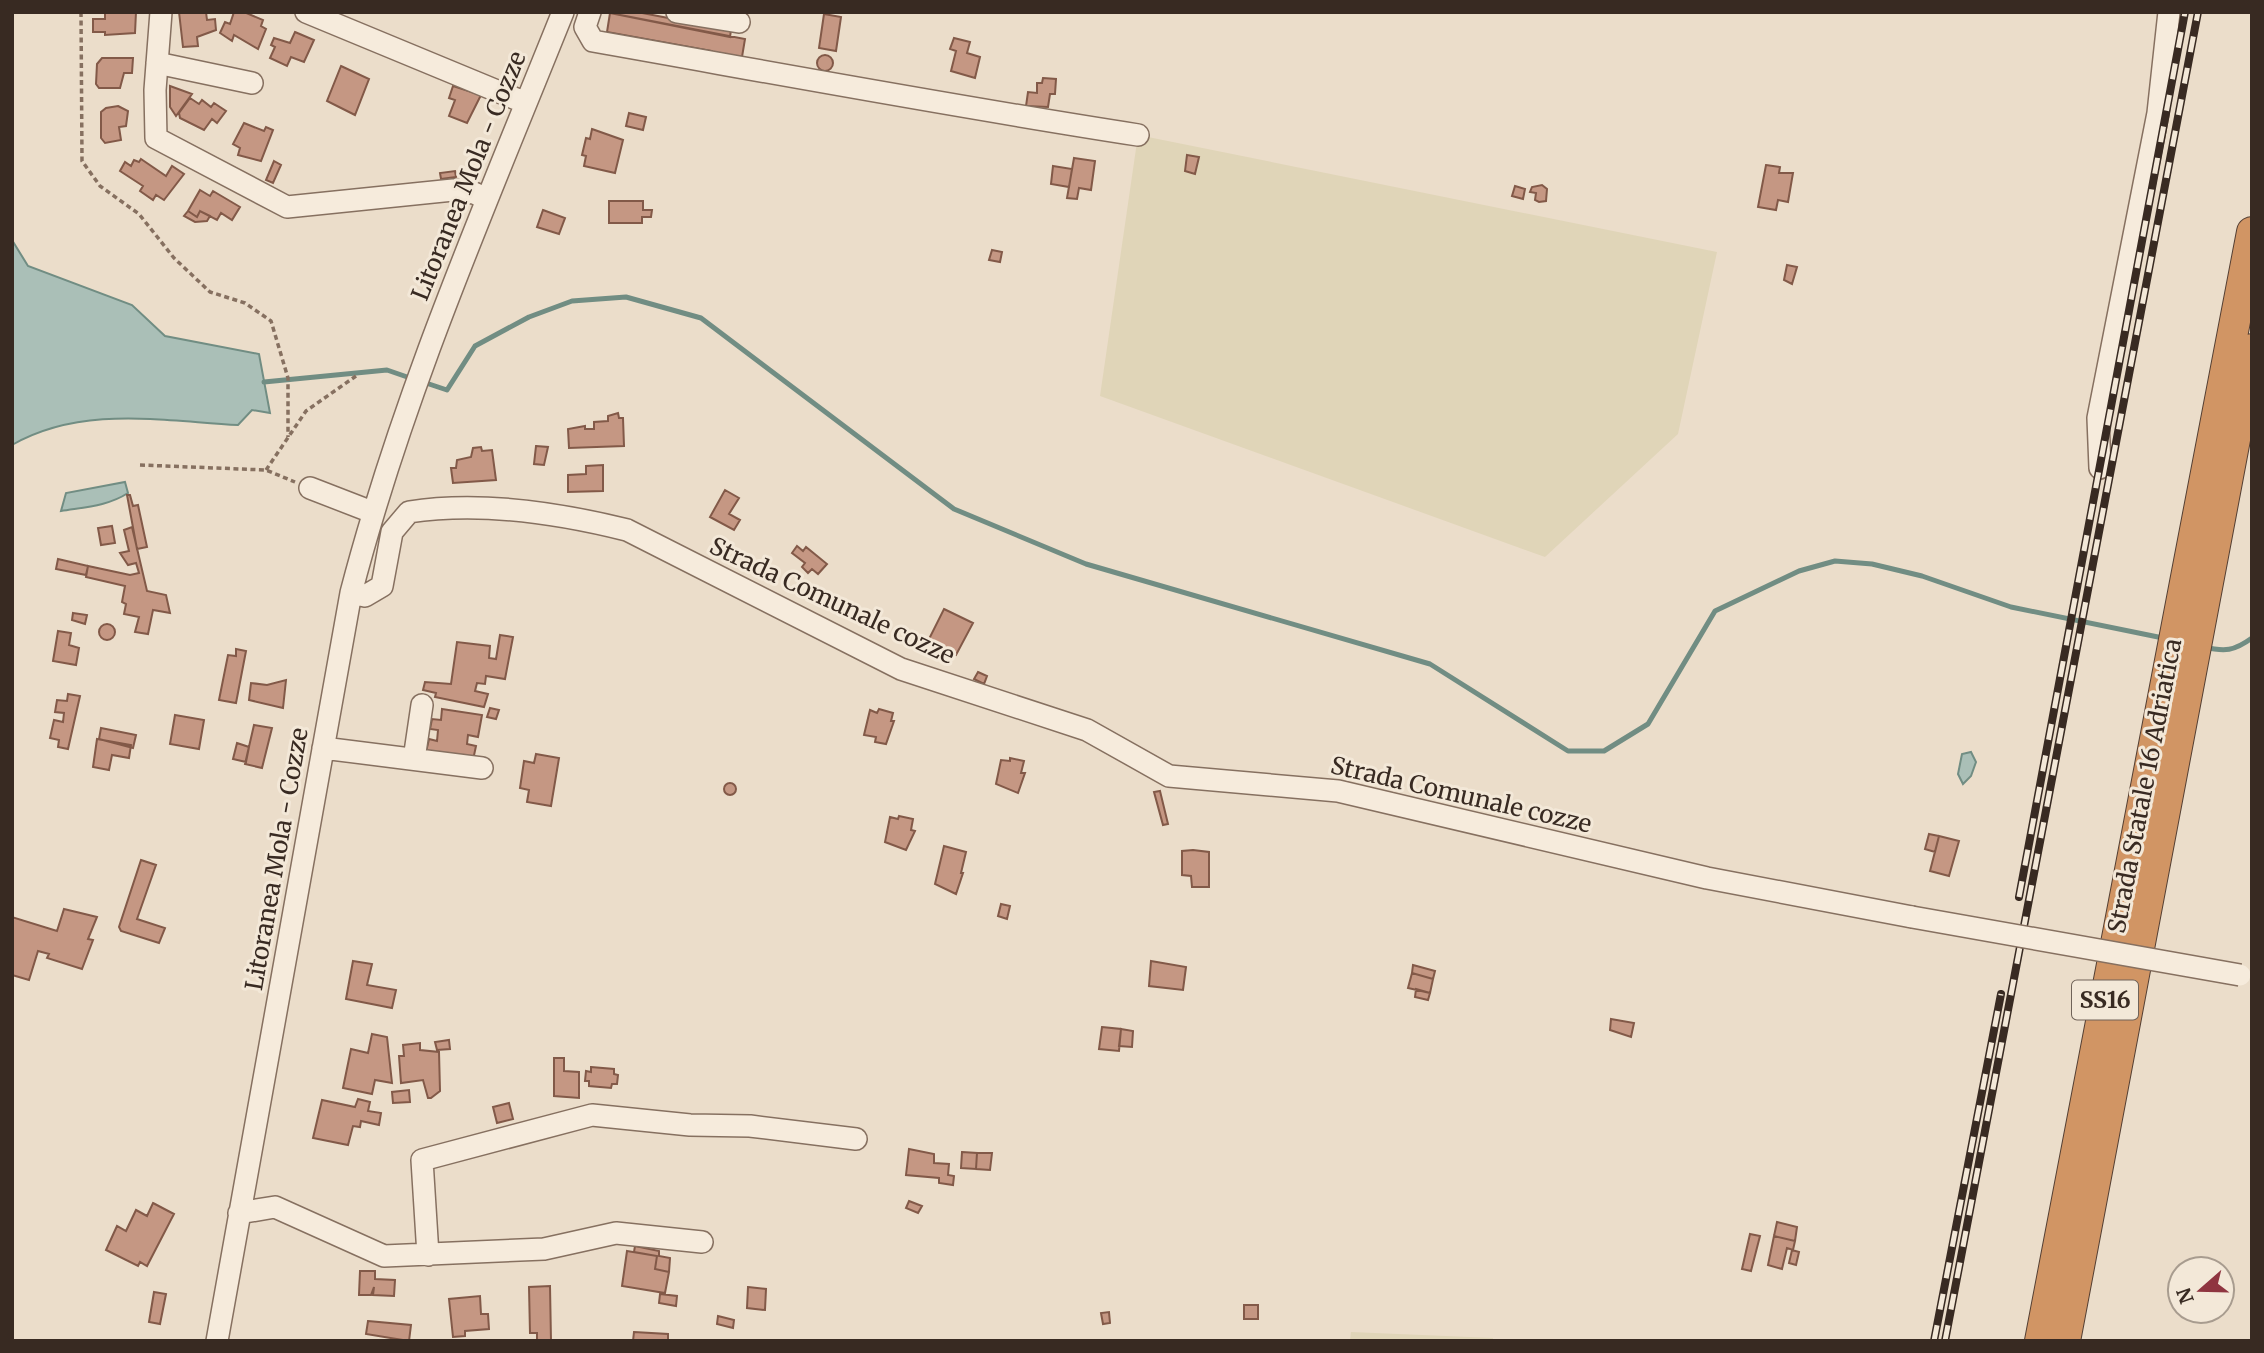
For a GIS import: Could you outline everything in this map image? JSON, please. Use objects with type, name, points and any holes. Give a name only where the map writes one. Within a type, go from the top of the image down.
[{"type":"highway","name":"Strada Statale 16 Adriatica","points":[[2188,628],[2252,232]]},
{"type":"highway","name":"Strada Statale 16 Adriatica","points":[[2040,1341],[2188,628],[2252,349]]},
{"type":"highway","name":"Strada Statale 16 Adriatica","points":[[2065,1341],[2181,662]]},
{"type":"street","points":[[161,12],[156,138],[287,207],[453,190],[474,193],[488,199]]},
{"type":"street","points":[[306,12],[526,103]]},
{"type":"street","name":"Litoranea Mola - Cozze","points":[[217,1341],[351,593],[372,512],[411,393],[563,12]]},
{"type":"street","points":[[590,12],[585,27],[593,41],[835,82],[969,109],[1138,135]]},
{"type":"street","points":[[677,12],[739,22]]},
{"type":"street","points":[[2101,468],[2098,418],[2158,113],[2169,12]]},
{"type":"street","points":[[157,63],[252,83]]},
{"type":"street","points":[[310,488],[372,512]]},
{"type":"street","name":"Strada Comunale cozze","points":[[351,593],[365,596],[382,586],[392,532],[409,512],[436,508],[535,513],[598,523],[627,530],[901,669],[1087,730],[1169,776],[1338,791],[1707,878],[2246,976]]},
{"type":"street","points":[[414,759],[422,705]]},
{"type":"street","points":[[323,748],[482,768]]},
{"type":"street","points":[[428,1255],[422,1160],[592,1115],[690,1125],[750,1126],[856,1139]]},
{"type":"street","points":[[239,1213],[275,1207],[384,1256],[544,1249],[615,1233],[702,1242]]},
{"type":"path","points":[[81,12],[82,161],[100,186],[139,214],[174,258],[211,292],[245,303],[271,321],[288,377],[288,437]]},
{"type":"path","points":[[266,470],[306,411],[356,376]]},
{"type":"path","points":[[140,465],[266,470],[310,488]]},
{"type":"shaded area","points":[[1138,135],[1717,252],[1678,434],[1545,557],[1100,396]]},
{"type":"shaded area","points":[[12,240],[28,266],[132,305],[165,336],[259,354],[270,413],[252,410],[238,425],[152,419],[94,420],[39,432],[12,445]]},
{"type":"shaded area","points":[[125,482],[128,493],[112,501],[61,511],[66,493]]},
{"type":"shaded area","points":[[1971,752],[1976,762],[1971,776],[1963,784],[1958,774],[1962,754]]},
{"type":"shaded area","points":[[1351,1332],[1493,1338],[1493,1341],[1350,1341]]},
{"type":"building","points":[[105,12],[136,12],[135,33],[105,35],[105,32],[93,32],[93,19],[105,19]]},
{"type":"building","points":[[179,12],[206,12],[207,20],[215,19],[216,30],[197,37],[198,46],[183,47]]},
{"type":"building","points":[[234,12],[244,12],[263,20],[261,26],[266,29],[258,49],[234,35],[232,41],[220,33],[225,22],[230,24]]},
{"type":"building","points":[[637,12],[731,30],[730,37],[610,13]]},
{"type":"building","points":[[610,13],[745,39],[742,57],[712,54],[712,51],[607,32]]},
{"type":"building","points":[[824,14],[841,17],[836,51],[819,48]]},
{"type":"building","points":[[295,32],[314,40],[304,62],[291,57],[287,66],[270,58],[275,47],[271,45],[274,38],[290,43]]},
{"type":"building","points":[[954,38],[970,42],[967,53],[980,57],[975,78],[951,71],[956,51],[950,49]]},
{"type":"building","points":[[825,55],[831,57],[831,69],[825,71],[819,69],[817,63],[819,57]]},
{"type":"building","points":[[102,58],[133,58],[132,73],[124,73],[120,88],[99,88],[96,84],[97,64]]},
{"type":"building","points":[[341,66],[369,79],[355,115],[327,101]]},
{"type":"building","points":[[1043,78],[1056,79],[1055,94],[1050,94],[1048,107],[1026,106],[1028,92],[1037,93],[1037,83],[1042,83]]},
{"type":"building","points":[[170,86],[192,94],[176,116],[170,107]]},
{"type":"building","points":[[453,86],[481,95],[467,123],[449,116],[455,100],[449,98]]},
{"type":"building","points":[[190,98],[199,104],[202,100],[211,107],[214,103],[226,111],[217,123],[212,119],[204,130],[180,118],[179,113]]},
{"type":"building","points":[[118,106],[128,111],[126,126],[119,127],[121,140],[105,143],[101,138],[101,112],[106,108]]},
{"type":"building","points":[[629,113],[646,117],[643,130],[626,126]]},
{"type":"building","points":[[244,123],[264,131],[266,127],[273,130],[261,161],[238,155],[240,148],[233,144]]},
{"type":"building","points":[[592,129],[623,140],[615,173],[584,166],[586,156],[582,155],[586,138],[590,139]]},
{"type":"building","points":[[1187,155],[1199,157],[1195,174],[1185,171]]},
{"type":"building","points":[[1074,158],[1095,161],[1091,190],[1079,188],[1077,199],[1067,198]]},
{"type":"building","points":[[141,159],[166,176],[172,166],[184,174],[164,200],[156,195],[153,200],[140,191],[143,186],[120,171],[125,162],[131,166],[134,160],[139,162]]},
{"type":"building","points":[[274,161],[281,165],[273,183],[266,180]]},
{"type":"building","points":[[1766,165],[1780,167],[1779,173],[1793,173],[1788,202],[1778,200],[1776,210],[1758,207]]},
{"type":"building","points":[[1053,166],[1072,169],[1069,187],[1051,184]]},
{"type":"building","points":[[455,171],[456,177],[441,179],[440,173]]},
{"type":"building","points":[[1542,185],[1547,189],[1546,201],[1539,202],[1535,200],[1536,193],[1530,192],[1532,187]]},
{"type":"building","points":[[1515,186],[1525,189],[1523,199],[1512,196]]},
{"type":"building","points":[[200,190],[210,196],[213,191],[240,207],[232,220],[221,213],[217,220],[200,211],[197,217],[188,211]]},
{"type":"building","points":[[609,201],[643,201],[643,210],[652,210],[651,217],[642,217],[642,223],[609,223]]},
{"type":"building","points":[[543,210],[565,218],[559,234],[537,227]]},
{"type":"building","points":[[188,211],[197,217],[200,211],[210,216],[207,221],[195,222],[184,216]]},
{"type":"building","points":[[992,250],[1002,252],[1000,262],[989,260]]},
{"type":"building","points":[[1787,265],[1797,267],[1792,284],[1784,280]]},
{"type":"building","points":[[618,413],[619,418],[623,418],[624,446],[569,448],[568,429],[585,426],[585,429],[594,429],[594,422],[608,421],[608,416]]},
{"type":"building","points":[[536,446],[548,447],[544,465],[534,464]]},
{"type":"building","points":[[481,447],[482,451],[492,450],[496,480],[453,483],[451,468],[456,468],[457,460],[471,457],[473,448]]},
{"type":"building","points":[[603,465],[603,491],[568,492],[568,475],[586,474],[586,466]]},
{"type":"building","points":[[725,490],[739,498],[729,514],[740,520],[734,530],[710,517]]},
{"type":"building","points":[[127,495],[130,495],[133,506],[138,505],[147,547],[137,549]]},
{"type":"building","points":[[112,526],[115,543],[101,545],[98,528]]},
{"type":"building","points":[[132,527],[147,591],[166,595],[170,613],[153,610],[148,634],[135,632],[139,617],[124,614],[126,604],[122,602],[125,586],[86,577],[88,566],[130,575],[139,573],[136,563],[128,565],[120,553],[129,551],[124,530]]},
{"type":"building","points":[[797,546],[803,551],[806,547],[827,564],[818,574],[812,569],[808,573],[802,567],[805,563],[792,553]]},
{"type":"building","points":[[58,559],[88,566],[86,575],[56,569]]},
{"type":"building","points":[[944,609],[973,623],[956,655],[928,641]]},
{"type":"building","points":[[73,613],[87,615],[85,624],[72,620]]},
{"type":"building","points":[[107,624],[115,632],[107,640],[99,632]]},
{"type":"building","points":[[58,631],[71,633],[69,645],[79,648],[76,665],[53,661]]},
{"type":"building","points":[[500,635],[513,637],[505,679],[486,676],[485,684],[477,683],[475,691],[488,694],[484,707],[435,697],[436,693],[423,690],[425,682],[451,684],[457,642],[490,646],[489,658],[496,659]]},
{"type":"building","points":[[236,649],[246,651],[236,703],[219,700],[228,655],[236,656]]},
{"type":"building","points":[[978,672],[987,676],[984,684],[974,679]]},
{"type":"building","points":[[286,680],[283,708],[249,700],[251,683],[267,685]]},
{"type":"building","points":[[68,694],[80,696],[68,749],[58,747],[59,740],[50,738],[54,720],[63,722],[64,713],[55,712],[57,700],[67,701]]},
{"type":"building","points":[[490,708],[499,710],[496,719],[487,717]]},
{"type":"building","points":[[442,709],[482,715],[478,737],[468,735],[467,744],[476,746],[473,760],[426,752],[429,739],[437,741],[438,730],[430,729],[432,719],[441,720]]},
{"type":"building","points":[[879,709],[893,713],[891,721],[894,721],[886,744],[875,742],[876,737],[864,735],[870,710],[877,713]]},
{"type":"building","points":[[175,715],[204,720],[199,749],[170,744]]},
{"type":"building","points":[[254,725],[272,728],[262,768],[245,764]]},
{"type":"building","points":[[101,728],[136,735],[133,748],[99,739]]},
{"type":"building","points":[[97,739],[131,745],[129,758],[112,755],[109,770],[93,767]]},
{"type":"building","points":[[237,743],[249,747],[246,762],[233,759]]},
{"type":"building","points":[[536,754],[559,758],[551,806],[527,802],[529,790],[520,788],[524,761],[534,763]]},
{"type":"building","points":[[1010,758],[1024,761],[1021,773],[1025,773],[1018,793],[996,784],[1001,760],[1010,761]]},
{"type":"building","points":[[730,783],[736,789],[730,795],[724,789]]},
{"type":"building","points":[[1160,791],[1168,824],[1163,825],[1154,792]]},
{"type":"building","points":[[899,816],[913,819],[911,830],[915,831],[906,850],[885,842],[890,817],[898,819]]},
{"type":"building","points":[[1929,834],[1939,836],[1935,852],[1925,849]]},
{"type":"building","points":[[1939,836],[1959,841],[1949,876],[1930,871]]},
{"type":"building","points":[[944,846],[966,852],[956,894],[935,884]]},
{"type":"building","points":[[1182,851],[1209,852],[1209,887],[1192,887],[1191,876],[1182,875]]},
{"type":"building","points":[[141,860],[156,865],[137,919],[165,928],[159,943],[121,931],[119,927]]},
{"type":"building","points":[[1001,904],[1010,906],[1007,919],[998,916]]},
{"type":"building","points":[[64,909],[97,917],[88,939],[93,940],[82,969],[47,958],[49,954],[38,951],[29,980],[12,975],[12,917],[57,931]]},
{"type":"building","points":[[353,961],[372,964],[367,985],[396,990],[392,1008],[346,999]]},
{"type":"building","points":[[1151,961],[1186,967],[1183,990],[1149,986]]},
{"type":"building","points":[[1413,965],[1435,971],[1433,979],[1412,973]]},
{"type":"building","points":[[1412,973],[1433,979],[1430,993],[1408,988]]},
{"type":"building","points":[[1416,989],[1430,993],[1428,1000],[1415,997]]},
{"type":"building","points":[[1611,1019],[1634,1023],[1631,1037],[1610,1030]]},
{"type":"building","points":[[1102,1027],[1121,1029],[1119,1051],[1099,1049]]},
{"type":"building","points":[[1121,1029],[1133,1031],[1132,1047],[1119,1046]]},
{"type":"building","points":[[372,1034],[387,1037],[392,1083],[375,1080],[372,1094],[343,1088],[351,1049],[368,1053]]},
{"type":"building","points":[[449,1040],[450,1049],[437,1050],[435,1042]]},
{"type":"building","points":[[420,1043],[420,1050],[439,1052],[440,1091],[431,1098],[428,1098],[423,1080],[401,1083],[399,1056],[404,1056],[403,1045]]},
{"type":"building","points":[[554,1058],[564,1058],[564,1071],[579,1072],[579,1098],[554,1096]]},
{"type":"building","points":[[591,1067],[614,1069],[614,1074],[618,1075],[617,1084],[612,1084],[611,1088],[589,1086],[589,1081],[585,1081],[586,1071],[591,1072]]},
{"type":"building","points":[[409,1090],[410,1102],[393,1103],[392,1092]]},
{"type":"building","points":[[358,1099],[370,1102],[368,1111],[381,1113],[379,1125],[361,1121],[360,1127],[353,1126],[348,1145],[313,1138],[322,1100],[355,1107]]},
{"type":"building","points":[[509,1103],[513,1119],[497,1123],[493,1107]]},
{"type":"building","points":[[909,1149],[934,1154],[934,1163],[949,1164],[948,1175],[954,1176],[953,1185],[939,1183],[939,1178],[906,1175]]},
{"type":"building","points":[[962,1152],[977,1153],[976,1169],[961,1168]]},
{"type":"building","points":[[977,1153],[992,1153],[990,1170],[976,1169]]},
{"type":"building","points":[[909,1201],[922,1206],[918,1213],[906,1208]]},
{"type":"building","points":[[153,1203],[174,1214],[147,1266],[140,1262],[138,1266],[106,1250],[117,1226],[126,1231],[136,1210],[147,1216]]},
{"type":"building","points":[[1777,1222],[1797,1227],[1795,1241],[1774,1236]]},
{"type":"building","points":[[1750,1234],[1760,1236],[1751,1271],[1742,1269]]},
{"type":"building","points":[[1774,1236],[1795,1241],[1793,1250],[1787,1248],[1782,1269],[1768,1265]]},
{"type":"building","points":[[635,1246],[659,1251],[659,1256],[670,1258],[669,1272],[655,1269],[657,1256],[634,1252]]},
{"type":"building","points":[[1792,1250],[1799,1252],[1796,1265],[1789,1263]]},
{"type":"building","points":[[627,1251],[657,1256],[655,1269],[669,1272],[665,1293],[622,1286]]},
{"type":"building","points":[[360,1271],[375,1271],[375,1279],[395,1280],[394,1296],[373,1295],[374,1287],[371,1295],[359,1295]]},
{"type":"building","points":[[550,1286],[551,1341],[537,1341],[537,1333],[530,1333],[529,1287]]},
{"type":"building","points":[[748,1287],[766,1289],[765,1310],[747,1308]]},
{"type":"building","points":[[154,1292],[166,1294],[160,1324],[149,1322]]},
{"type":"building","points":[[660,1294],[677,1296],[676,1306],[659,1303]]},
{"type":"building","points":[[480,1296],[481,1314],[488,1314],[489,1329],[465,1331],[465,1336],[453,1337],[449,1299]]},
{"type":"building","points":[[1244,1305],[1258,1305],[1258,1319],[1244,1319]]},
{"type":"building","points":[[1109,1312],[1110,1323],[1103,1324],[1101,1313]]},
{"type":"building","points":[[718,1316],[734,1320],[733,1328],[717,1324]]},
{"type":"building","points":[[368,1321],[411,1325],[409,1341],[366,1334]]},
{"type":"building","points":[[634,1332],[668,1334],[668,1341],[633,1341]]},
{"type":"waterway","points":[[423,382],[447,390],[475,346],[529,317],[572,301],[626,297],[701,318],[954,509],[1086,564],[1430,664],[1568,751],[1604,751],[1648,724],[1715,611],[1799,571],[1835,561],[1872,564],[1922,576],[2011,607],[2163,638]]},
{"type":"waterway","points":[[264,382],[387,370],[413,379]]},
{"type":"waterway","points":[[2204,647],[2229,649],[2252,638]]},
{"type":"railway","points":[[2019,897],[2185,12]]},
{"type":"railway","points":[[1945,1341],[2198,12]]},
{"type":"railway","points":[[1934,1341],[2001,994]]}]
